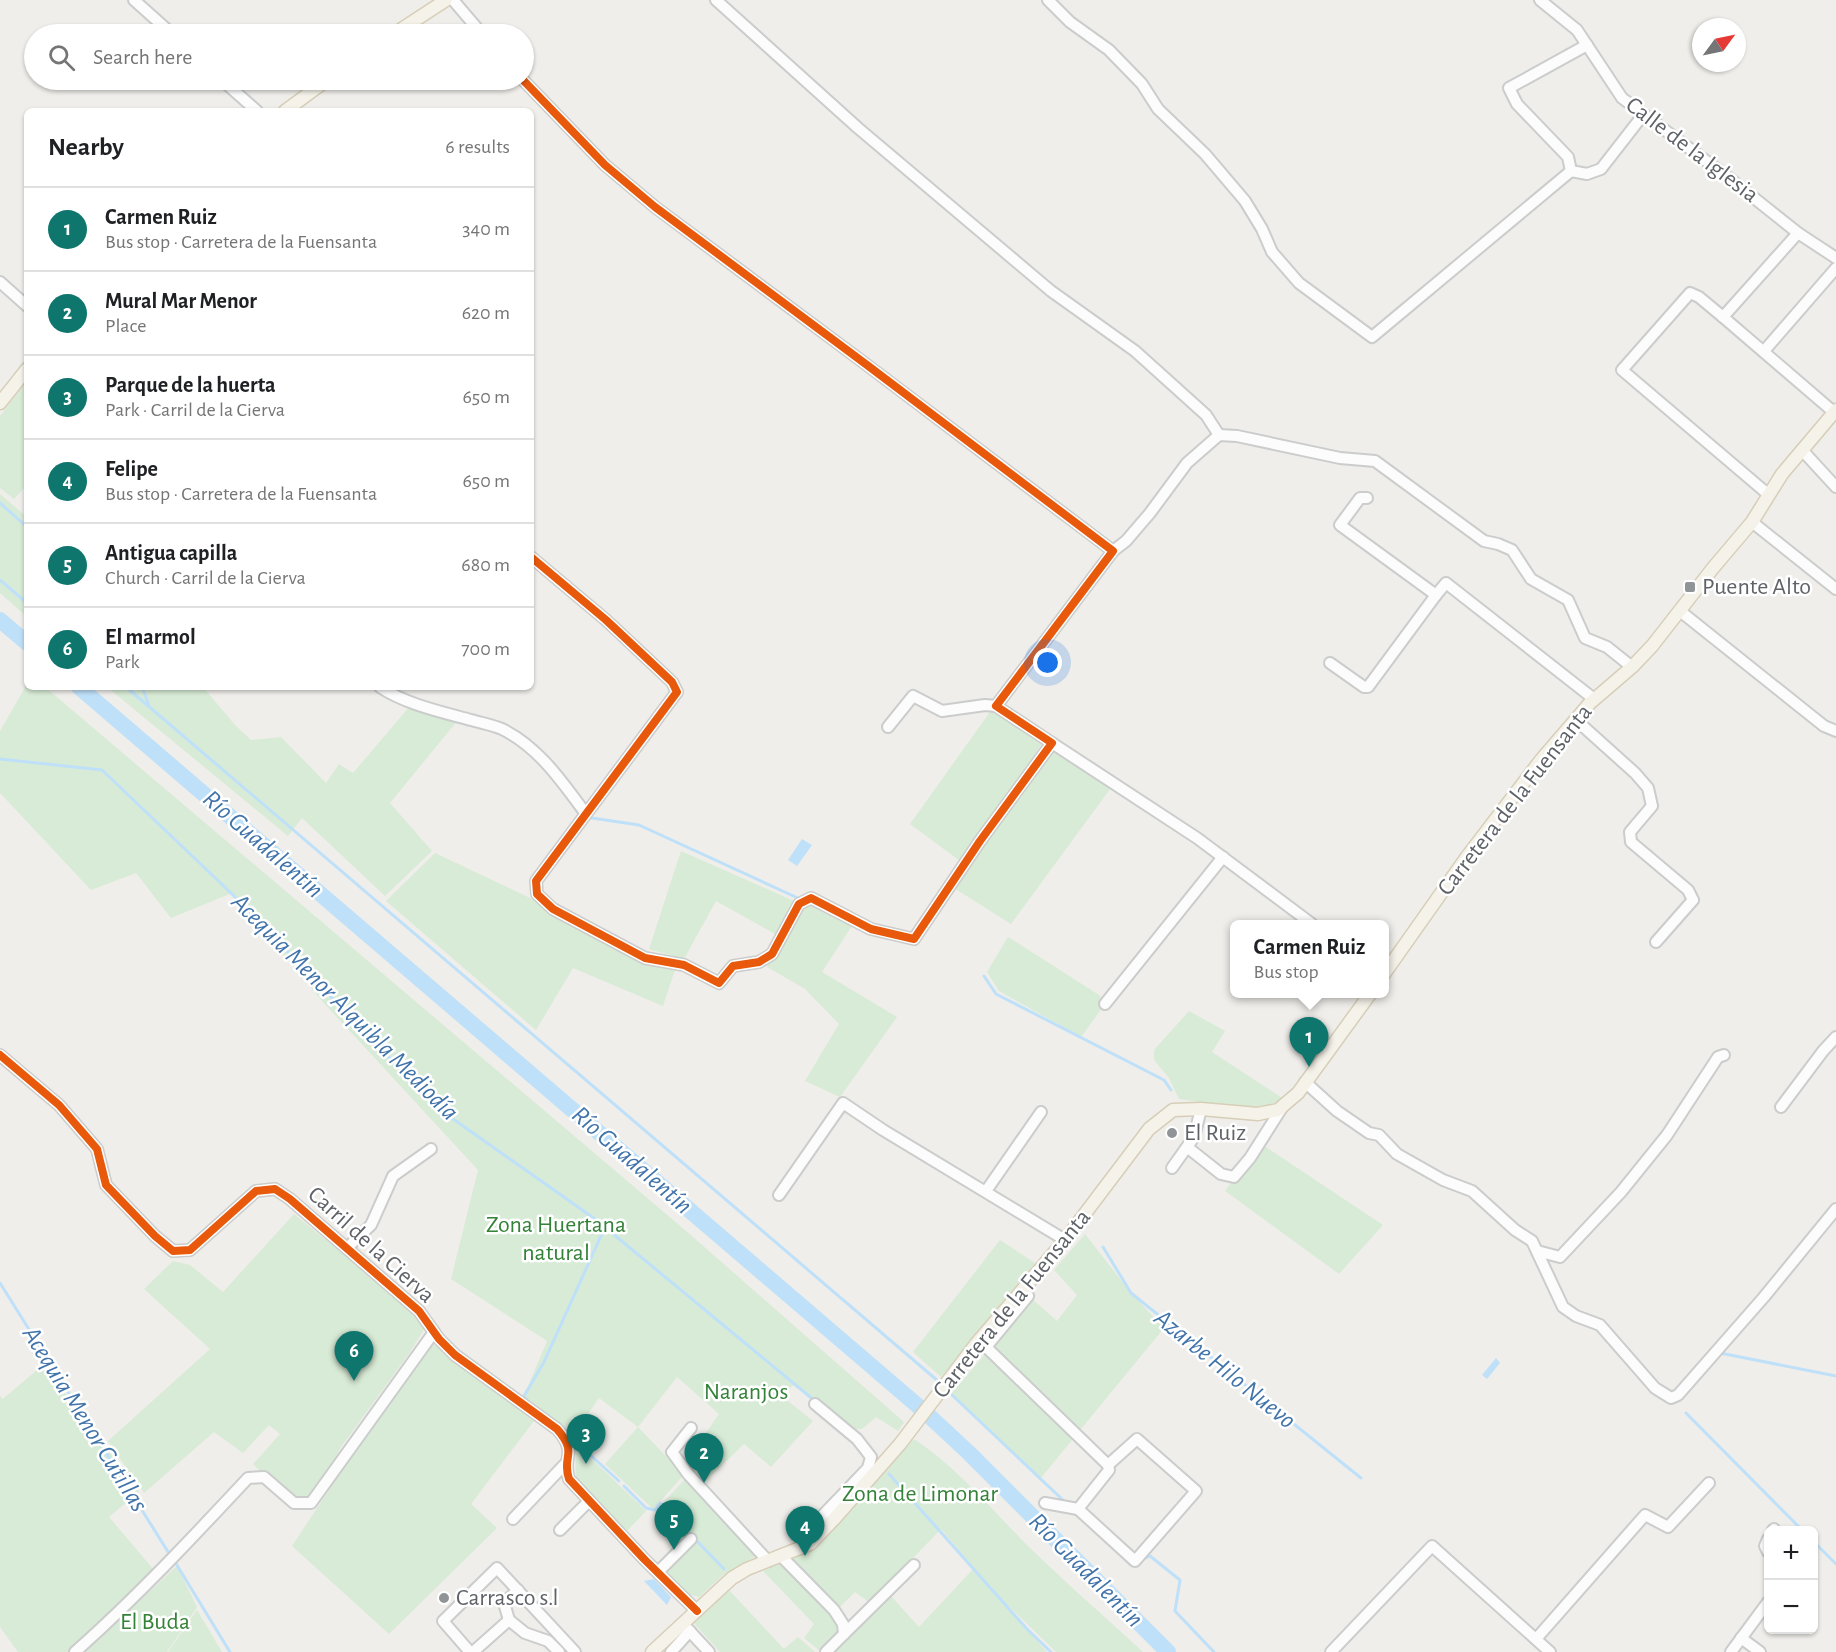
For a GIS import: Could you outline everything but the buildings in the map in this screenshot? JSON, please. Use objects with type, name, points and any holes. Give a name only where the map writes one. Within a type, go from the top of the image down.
[{"type":"main road","points":[[409,24],[446,0]]},
{"type":"main road","points":[[289,108],[313,90]]},
{"type":"main road","points":[[0,403],[24,373]]},
{"type":"main road","name":"Carretera de la Fuensanta","points":[[1389,967],[1466,858],[1541,760],[1594,699],[1632,668],[1652,646],[1752,522],[1782,474],[1836,412]]},
{"type":"main road","name":"Carretera de la Fuensanta","points":[[652,1652],[687,1628],[697,1611],[732,1578],[747,1569],[810,1545],[900,1444],[976,1344],[1065,1240],[1149,1129],[1173,1110],[1201,1108],[1258,1114],[1278,1110],[1298,1093],[1366,998]]},
{"type":"street","points":[[134,0],[161,24]]},
{"type":"street","points":[[453,0],[473,24]]},
{"type":"street","points":[[716,0],[858,128],[1051,291],[1136,351],[1206,416],[1219,435]]},
{"type":"street","points":[[1048,0],[1070,22],[1109,50],[1142,84],[1158,109],[1205,154],[1245,201],[1262,229],[1272,252],[1299,283],[1372,337],[1571,171]]},
{"type":"street","name":"Calle de la Iglesia","points":[[1540,0],[1577,30],[1622,98],[1729,177],[1798,232],[1836,258]]},
{"type":"street","points":[[1571,171],[1568,157],[1517,104],[1509,88],[1587,45]]},
{"type":"street","points":[[233,90],[254,108]]},
{"type":"street","points":[[533,90],[605,165],[655,207],[1113,551]]},
{"type":"street","points":[[1571,171],[1587,174],[1601,169],[1644,115]]},
{"type":"street","points":[[1723,317],[1798,232]]},
{"type":"street","points":[[1764,351],[1836,268]]},
{"type":"street","points":[[0,282],[24,303]]},
{"type":"street","points":[[1769,495],[1622,370],[1690,293],[1699,297],[1836,412]]},
{"type":"street","points":[[996,705],[1113,551],[1126,541],[1150,513],[1187,463],[1219,435],[1237,436],[1340,458],[1374,461],[1484,541],[1512,550],[1531,579],[1568,600],[1585,638],[1606,647],[1632,668]]},
{"type":"street","points":[[1802,450],[1836,487]]},
{"type":"street","points":[[1367,498],[1360,498],[1340,525],[1436,596]]},
{"type":"street","points":[[1752,522],[1836,589]]},
{"type":"street","points":[[534,560],[606,620],[672,682],[677,692],[536,881],[537,894],[553,909],[645,958],[684,965],[719,983],[733,966],[759,962],[772,954],[799,904],[811,898],[871,929],[914,939],[980,841],[1052,743]]},
{"type":"street","points":[[1330,663],[1364,687],[1368,687],[1446,583],[1594,699]]},
{"type":"street","points":[[1680,611],[1824,726],[1836,730]]},
{"type":"street","points":[[384,690],[392,695],[501,729],[528,746],[557,775],[586,814]]},
{"type":"street","points":[[888,727],[913,696],[942,711],[996,705],[1197,838],[1307,920]]},
{"type":"street","points":[[1576,720],[1635,773],[1648,788],[1652,806],[1630,832],[1631,842],[1688,890],[1693,900],[1656,942]]},
{"type":"street","points":[[1106,1004],[1223,857]]},
{"type":"street","points":[[1781,1107],[1836,1037]]},
{"type":"street","name":"Carril de la Cierva","points":[[0,1055],[59,1105],[97,1149],[106,1185],[155,1236],[173,1251],[190,1250],[256,1191],[275,1189],[290,1199],[419,1311],[455,1355],[566,1439],[570,1450],[566,1471],[569,1479],[697,1611]]},
{"type":"street","points":[[1537,1251],[1560,1257],[1627,1184],[1666,1135],[1718,1057],[1724,1055]]},
{"type":"street","points":[[1305,1082],[1337,1111],[1370,1132],[1379,1135],[1397,1154],[1443,1180],[1473,1191],[1515,1230],[1532,1241],[1563,1307],[1576,1316],[1600,1325],[1655,1388],[1671,1398],[1678,1395],[1764,1297],[1836,1209]]},
{"type":"street","points":[[779,1195],[843,1102],[883,1130],[1065,1240]]},
{"type":"street","points":[[1187,1147],[1221,1174],[1234,1177],[1250,1158],[1285,1104]]},
{"type":"street","points":[[1172,1168],[1194,1137],[1201,1108]]},
{"type":"street","points":[[986,1191],[1041,1112]]},
{"type":"street","points":[[347,1248],[371,1225],[393,1176],[431,1149]]},
{"type":"street","points":[[1023,1290],[1028,1296],[986,1347],[1108,1465],[1109,1470],[1078,1509]]},
{"type":"street","points":[[75,1652],[110,1621],[170,1561],[248,1478],[264,1478],[294,1503],[311,1503],[434,1332]]},
{"type":"street","points":[[803,1548],[802,1537],[868,1468],[872,1456],[857,1439],[814,1404]]},
{"type":"street","points":[[691,1428],[672,1452],[688,1474],[768,1561]]},
{"type":"street","points":[[1045,1503],[1078,1509],[1136,1561],[1196,1491],[1137,1439],[1108,1465]]},
{"type":"street","points":[[513,1519],[568,1462]]},
{"type":"street","points":[[1536,1639],[1645,1515],[1668,1527],[1709,1483]]},
{"type":"street","points":[[560,1530],[589,1501]]},
{"type":"street","points":[[658,1572],[691,1539]]},
{"type":"street","points":[[1331,1652],[1432,1546],[1550,1652]]},
{"type":"street","points":[[781,1556],[834,1610],[843,1624],[844,1634]]},
{"type":"street","points":[[826,1652],[914,1565]]},
{"type":"street","points":[[509,1620],[472,1652],[443,1621],[497,1568],[575,1652]]},
{"type":"street","points":[[518,1590],[504,1603],[509,1620],[525,1633],[548,1641],[559,1652]]},
{"type":"street","points":[[1731,1652],[1764,1607]]},
{"type":"street","points":[[671,1652],[687,1628],[709,1652]]},
{"type":"street","points":[[1741,1638],[1760,1652]]},
{"type":"green space","points":[[24,385],[24,488],[14,499],[0,488],[0,416]]},
{"type":"green space","points":[[0,494],[24,514],[24,614],[0,593]]},
{"type":"green space","name":"Zona Huertana natural","points":[[24,689],[49,690],[685,1230],[904,1422],[898,1431],[876,1417],[862,1429],[849,1429],[793,1385],[783,1397],[813,1421],[771,1467],[744,1444],[704,1483],[682,1467],[719,1414],[677,1377],[638,1427],[599,1398],[574,1434],[524,1396],[547,1341],[451,1279],[478,1170],[322,1001],[232,893],[171,918],[136,873],[91,890],[0,793],[0,731]]},
{"type":"green space","points":[[111,690],[206,690],[251,740],[281,737],[326,783],[339,764],[353,773],[410,706],[458,720],[390,803],[432,851],[385,896],[302,818],[288,836]]},
{"type":"green space","points":[[992,709],[1042,744],[960,861],[910,824]]},
{"type":"green space","points":[[1052,750],[1110,789],[1011,924],[954,888]]},
{"type":"green space","points":[[681,851],[794,901],[777,935],[716,901],[684,959],[649,949]]},
{"type":"green space","points":[[435,853],[676,967],[663,1006],[573,968],[536,1030],[386,901]]},
{"type":"green space","points":[[811,898],[855,921],[822,972],[897,1017],[840,1097],[805,1081],[839,1024],[805,989],[767,967],[799,904]]},
{"type":"green space","points":[[1008,937],[1099,995],[1105,1004],[1081,1037],[999,991],[987,972]]},
{"type":"green space","points":[[1189,1011],[1225,1031],[1212,1052],[1284,1099],[1264,1107],[1243,1108],[1179,1099],[1169,1078],[1154,1060],[1154,1050]]},
{"type":"green space","points":[[1260,1143],[1383,1225],[1339,1274],[1225,1191]]},
{"type":"green space","points":[[294,1214],[428,1323],[408,1355],[341,1447],[311,1503],[290,1499],[253,1464],[280,1434],[269,1425],[243,1453],[214,1432],[144,1493],[108,1441],[210,1349],[144,1289],[173,1261],[190,1265],[223,1292]]},
{"type":"green space","points":[[1085,1234],[1131,1293],[1164,1328],[1040,1479],[951,1394],[1032,1299],[1057,1321],[1077,1295],[1054,1270]]},
{"type":"green space","points":[[1000,1240],[1035,1263],[941,1377],[913,1352]]},
{"type":"green space","points":[[428,1340],[534,1421],[471,1504],[497,1528],[389,1634],[292,1546]]},
{"type":"green space","points":[[44,1364],[139,1492],[109,1517],[154,1570],[68,1652],[18,1652],[0,1627],[0,1396],[3,1399]]},
{"type":"green space","points":[[638,1427],[684,1475],[653,1509],[605,1464]]},
{"type":"green space","name":"Zona de Limonar","points":[[914,1439],[960,1476],[1028,1546],[1143,1652],[1056,1652],[997,1595],[1047,1652],[834,1652],[891,1596],[919,1627],[974,1568],[941,1529],[870,1603],[855,1592],[835,1612],[792,1560],[816,1545]]},
{"type":"green space","points":[[577,1445],[646,1511],[627,1531],[576,1480],[575,1448]]},
{"type":"green space","points":[[686,1478],[759,1554],[723,1575],[699,1597],[688,1594],[658,1562],[688,1532],[661,1505]]},
{"type":"green space","points":[[780,1563],[835,1618],[838,1634],[820,1651],[804,1638],[814,1624],[763,1571]]},
{"type":"green space","name":"El Buda","points":[[177,1566],[197,1607],[167,1652],[83,1652],[119,1621]]},
{"type":"green space","points":[[729,1590],[784,1649],[798,1637],[815,1652],[720,1652],[693,1622],[715,1598]]},
{"type":"green space","points":[[197,1610],[222,1652],[168,1652]]},
{"type":"water","points":[[802,839],[812,845],[797,866],[788,860]]},
{"type":"water","points":[[1496,1358],[1500,1363],[1487,1379],[1482,1375]]},
{"type":"water","points":[[654,1579],[671,1597],[667,1605],[644,1581]]},
{"type":"waterway","points":[[0,503],[24,524]]},
{"type":"waterway","points":[[0,580],[24,600]]},
{"type":"waterway","name":"Río Guadalentín","points":[[0,620],[24,640]]},
{"type":"waterway","name":"Río Guadalentín","points":[[83,690],[925,1412],[1168,1652]]},
{"type":"waterway","points":[[130,690],[938,1381]]},
{"type":"waterway","points":[[143,690],[149,705]]},
{"type":"waterway","name":"Acequia Menor Alquibla Mediodía","points":[[0,759],[102,770],[231,893],[439,1109],[595,1219],[815,1401]]},
{"type":"waterway","name":"Azarbe Hilo Nuevo","points":[[592,818],[639,825],[800,899]]},
{"type":"waterway","name":"Azarbe Hilo Nuevo","points":[[984,976],[996,994],[1164,1080],[1171,1090]]},
{"type":"waterway","points":[[529,1403],[524,1396],[544,1362],[605,1227]]},
{"type":"waterway","name":"Azarbe Hilo Nuevo","points":[[1103,1247],[1131,1293],[1361,1478]]},
{"type":"waterway","name":"Acequia Menor Cutillas","points":[[0,1283],[170,1555]]},
{"type":"waterway","points":[[1720,1353],[1836,1376]]},
{"type":"waterway","points":[[951,1394],[1065,1502]]},
{"type":"waterway","points":[[1686,1413],[1798,1526]]},
{"type":"waterway","points":[[559,1425],[573,1435]]},
{"type":"waterway","points":[[577,1443],[619,1481]]},
{"type":"waterway","name":"Acequia Menor Alquibla Mediodía","points":[[889,1474],[1027,1629],[1051,1652]]},
{"type":"waterway","points":[[624,1486],[646,1508],[655,1510],[660,1503],[691,1535]]},
{"type":"waterway","points":[[694,1538],[724,1569]]},
{"type":"waterway","points":[[1818,1546],[1836,1564]]},
{"type":"waterway","points":[[1121,1555],[1132,1564]]},
{"type":"waterway","points":[[1141,1560],[1150,1556],[1180,1580],[1175,1611],[1214,1652]]},
{"type":"waterway","name":"Acequia Menor Cutillas","points":[[175,1562],[230,1652]]},
{"type":"cycle path","points":[[533,90],[605,165],[655,207],[1113,551],[996,706],[1052,743],[980,841],[914,939],[871,929],[811,898],[799,904],[772,954],[759,962],[733,966],[719,983],[684,965],[645,958],[553,909],[537,894],[536,881],[677,692],[672,682],[606,620],[534,560]]},
{"type":"cycle path","points":[[0,1055],[59,1105],[97,1149],[106,1185],[155,1236],[173,1251],[190,1250],[256,1191],[275,1189],[290,1199],[419,1311],[439,1339],[455,1355],[557,1429],[567,1444],[569,1479],[645,1560],[697,1611]]},
{"type":"place","name":"Puente Alto","points":[[1690,587]]},
{"type":"place","name":"Carmen Ruiz","points":[[1309,1067]]},
{"type":"place","name":"El Ruiz","points":[[1172,1133]]},
{"type":"place","name":"El marmol","points":[[354,1381]]},
{"type":"place","name":"Parque de la huerta","points":[[586,1464]]},
{"type":"place","name":"Mural Mar Menor","points":[[704,1483]]},
{"type":"place","name":"Antigua capilla","points":[[674,1550]]},
{"type":"place","name":"Felipe","points":[[805,1556]]},
{"type":"place","name":"Carrasco s.l","points":[[444,1598]]},
{"type":"park label","name":"Naranjos","points":[[746,1392]]}]
